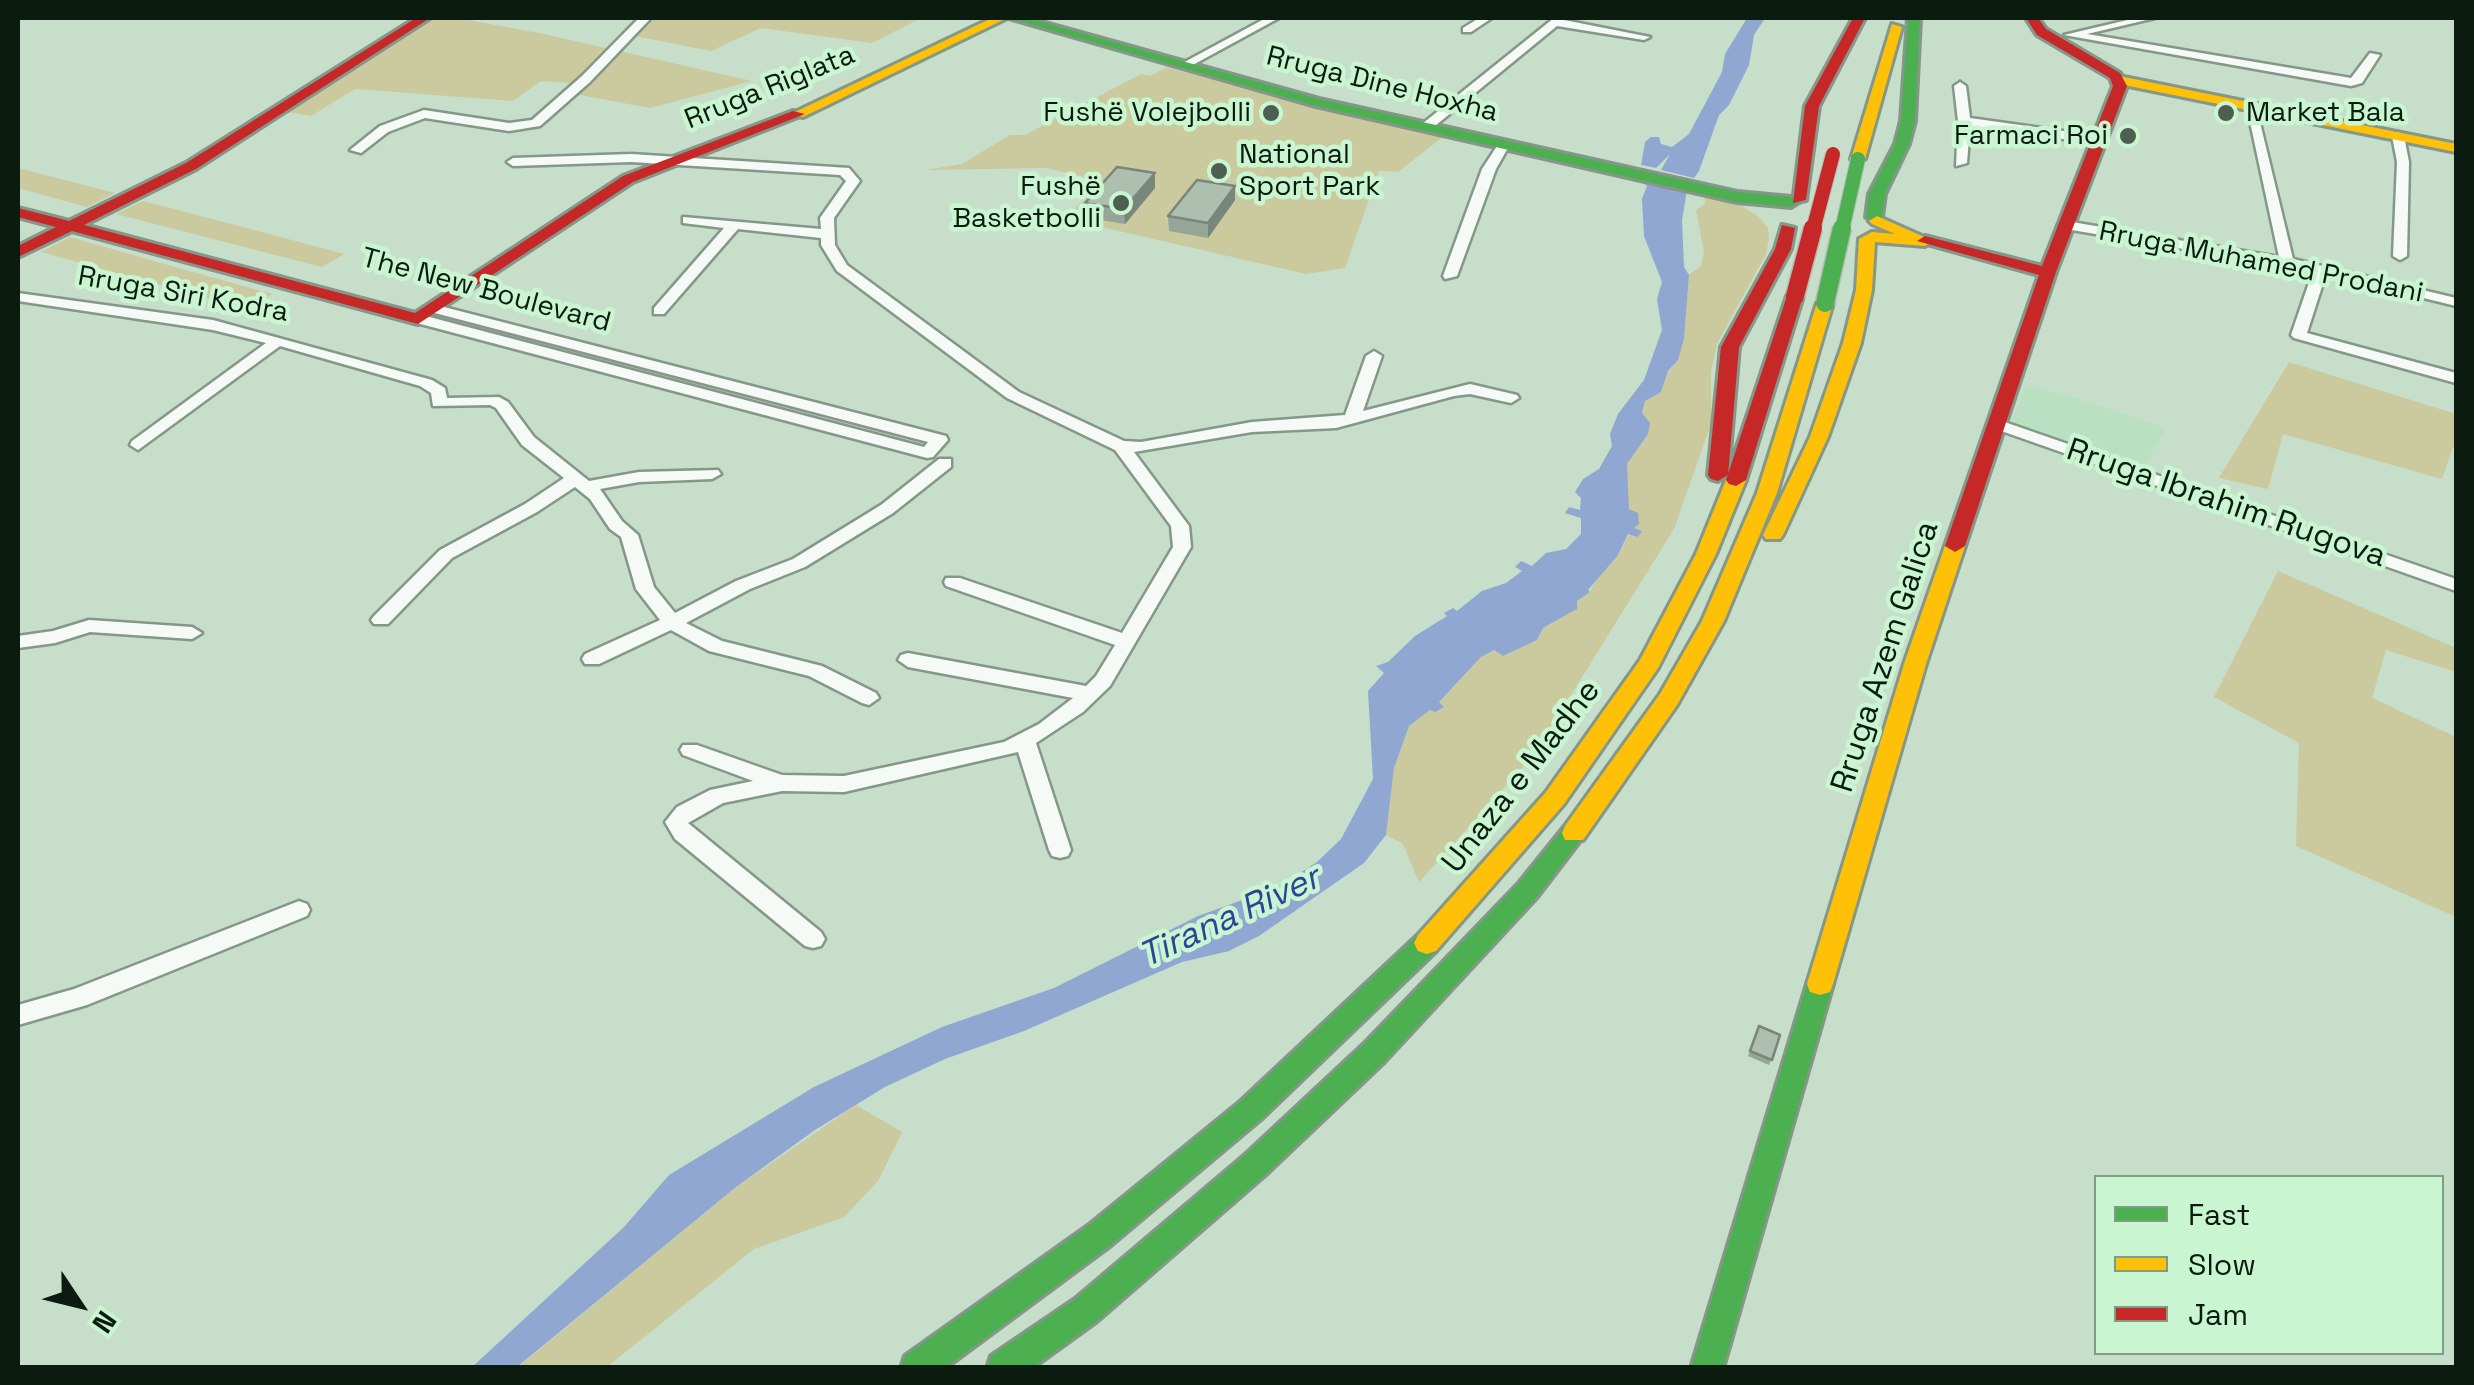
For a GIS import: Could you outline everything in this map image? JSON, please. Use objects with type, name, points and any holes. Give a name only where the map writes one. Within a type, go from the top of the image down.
[{"type":"main road","points":[[18,252],[200,161],[424,18]]},
{"type":"main road","name":"Rruga Riglata","points":[[668,161],[802,112],[1001,18]]},
{"type":"main road","name":"Rruga Dine Hoxha","points":[[1016,18],[1280,93],[1503,146],[1610,166],[1789,211],[1842,201],[1872,229]]},
{"type":"main road","points":[[1516,841],[1537,798],[1632,659],[1695,538],[1718,478],[1730,347],[1783,249],[1812,106],[1859,18]]},
{"type":"main road","points":[[1860,68],[1876,18]]},
{"type":"main road","points":[[1003,1368],[1086,1310],[1268,1152],[1374,1053],[1528,890],[1572,836],[1669,699],[1713,621],[1766,493],[1824,303],[1858,159],[1899,18]]},
{"type":"main road","points":[[1572,836],[1604,814],[1639,772],[1728,635],[1825,423],[1861,305],[1878,194],[1908,121],[1914,18]]},
{"type":"main road","points":[[2032,18],[2035,27],[2060,36],[2119,80],[2456,148]]},
{"type":"main road","name":"Rruga Azem Galica","points":[[1707,1368],[1899,715],[2048,272],[2120,86],[2119,80]]},
{"type":"main road","name":"Unaza e Madhe","points":[[917,1368],[1100,1235],[1251,1110],[1411,961],[1596,745],[1673,621],[1729,502],[1796,296],[1836,145]]},
{"type":"main road","points":[[421,312],[611,189],[668,161]]},
{"type":"main road","name":"The New Boulevard","points":[[18,200],[78,222]]},
{"type":"main road","name":"Rruga Dine Hoxha","points":[[1789,211],[1824,242],[1872,229],[2048,272]]},
{"type":"main road","name":"The New Boulevard","points":[[18,212],[78,222],[421,312]]},
{"type":"street","points":[[356,150],[384,130],[424,114],[509,127],[536,123],[646,18]]},
{"type":"street","points":[[1185,66],[1273,18]]},
{"type":"street","points":[[1468,30],[1486,18]]},
{"type":"street","points":[[2060,36],[2149,18]]},
{"type":"street","points":[[1426,127],[1557,20],[1644,37]]},
{"type":"street","points":[[2060,36],[2351,82],[2358,80],[2374,55]]},
{"type":"street","points":[[1960,86],[1964,121],[1960,163]]},
{"type":"street","points":[[2250,106],[2287,262]]},
{"type":"street","points":[[1964,121],[2099,140]]},
{"type":"street","points":[[2398,136],[2403,162],[2400,256]]},
{"type":"street","points":[[1450,276],[1489,169],[1503,146]]},
{"type":"street","points":[[512,162],[601,158],[844,171],[853,181],[827,218],[828,246],[842,268],[982,375],[1041,410],[1121,446],[1141,447],[1252,428],[1352,420],[1453,390],[1470,389],[1511,398]]},
{"type":"street","points":[[688,220],[828,234]]},
{"type":"street","name":"Rruga Muhamed Prodani","points":[[2066,225],[2321,268],[2456,302]]},
{"type":"street","points":[[659,310],[733,226]]},
{"type":"street","points":[[2321,268],[2299,335],[2456,378]]},
{"type":"street","name":"Rruga Siri Kodra","points":[[18,297],[213,325],[278,340],[426,383],[439,391],[439,403],[494,400],[528,441],[578,483]]},
{"type":"street","name":"The New Boulevard","points":[[421,312],[933,447]]},
{"type":"street","points":[[138,445],[278,340]]},
{"type":"street","points":[[1352,420],[1374,356]]},
{"type":"street","name":"Rruga Ibrahim Rugova","points":[[1996,424],[2456,585]]},
{"type":"street","points":[[813,940],[682,833],[676,822],[718,796],[782,783],[860,782],[961,761],[1025,741],[1091,694],[1179,556],[1183,538],[1180,526],[1121,446]]},
{"type":"street","points":[[592,658],[742,585],[799,563],[888,508],[945,463]]},
{"type":"street","points":[[381,620],[446,554],[578,483],[712,474]]},
{"type":"street","points":[[578,483],[596,495],[616,525],[629,535],[644,589],[672,622],[716,646],[788,662],[869,698]]},
{"type":"street","points":[[953,582],[1124,642]]},
{"type":"street","points":[[18,642],[89,626],[192,633]]},
{"type":"street","points":[[908,660],[1091,694]]},
{"type":"street","points":[[1025,741],[1060,850]]},
{"type":"street","points":[[690,750],[782,783]]},
{"type":"street","points":[[18,1015],[78,998],[300,910]]},
{"type":"shaded area","points":[[424,18],[457,18],[539,33],[752,81],[650,108],[575,94],[584,84],[541,81],[513,101],[355,89],[311,116],[281,111]]},
{"type":"shaded area","points":[[652,18],[921,18],[872,43],[761,28],[711,51],[635,36]]},
{"type":"shaded area","name":"National Sport Park","points":[[1167,67],[1311,106],[1444,136],[1398,172],[1379,171],[1345,268],[1306,274],[1063,218],[1105,182],[1046,168],[926,170],[962,164],[1010,135],[1025,135],[1141,74],[1150,76]]},
{"type":"shaded area","points":[[18,168],[115,193],[87,207],[18,188]]},
{"type":"shaded area","points":[[1704,195],[1742,206],[1759,217],[1768,228],[1769,238],[1766,254],[1717,344],[1711,372],[1711,424],[1674,529],[1533,756],[1419,882],[1403,844],[1386,835],[1394,768],[1409,726],[1431,709],[1443,706],[1438,703],[1481,657],[1494,650],[1503,656],[1537,640],[1543,628],[1577,609],[1577,601],[1590,592],[1601,570],[1618,555],[1629,534],[1638,536],[1641,531],[1633,528],[1626,490],[1627,464],[1648,434],[1642,413],[1645,401],[1678,360],[1684,339],[1689,275],[1701,266],[1704,252],[1696,210],[1705,204]]},
{"type":"shaded area","points":[[143,201],[344,254],[322,267],[116,214]]},
{"type":"shaded area","points":[[70,237],[272,294],[247,309],[41,252]]},
{"type":"shaded area","points":[[2289,362],[2456,414],[2456,447],[2442,479],[2283,434],[2268,489],[2219,478]]},
{"type":"shaded area","points":[[2027,386],[2166,428],[2142,469],[2011,423]]},
{"type":"shaded area","points":[[2278,571],[2456,648],[2456,672],[2386,650],[2372,698],[2456,737],[2456,917],[2296,846],[2299,743],[2214,697]]},
{"type":"shaded area","points":[[856,1105],[902,1132],[878,1181],[844,1217],[754,1249],[607,1367],[517,1368],[736,1187]]},
{"type":"water","points":[[1747,18],[1765,18],[1754,35],[1749,65],[1729,105],[1719,115],[1694,178],[1661,170],[1670,154],[1656,168],[1641,165],[1645,142],[1651,137],[1659,137],[1661,144],[1672,147],[1689,134],[1722,72],[1725,54]]},
{"type":"water","name":"Tirana River","points":[[1640,179],[1687,190],[1682,220],[1684,267],[1689,275],[1684,339],[1678,360],[1668,371],[1661,392],[1645,401],[1642,413],[1650,423],[1648,434],[1627,464],[1629,509],[1638,513],[1639,524],[1634,528],[1642,531],[1638,537],[1628,534],[1618,555],[1590,592],[1577,601],[1577,609],[1543,628],[1537,640],[1503,656],[1494,650],[1481,657],[1439,702],[1444,707],[1435,712],[1430,710],[1409,726],[1394,768],[1386,835],[1364,863],[1259,936],[1229,951],[1182,962],[885,1087],[815,1130],[736,1187],[517,1367],[471,1368],[624,1227],[669,1175],[814,1087],[942,1027],[1054,988],[1198,916],[1278,887],[1317,862],[1341,839],[1373,779],[1368,691],[1384,673],[1376,666],[1388,662],[1415,636],[1447,616],[1444,613],[1453,608],[1457,611],[1482,591],[1506,583],[1522,571],[1515,567],[1521,561],[1532,566],[1546,553],[1566,549],[1581,534],[1581,518],[1565,513],[1569,507],[1580,510],[1581,498],[1575,492],[1583,479],[1599,469],[1612,446],[1610,434],[1618,414],[1644,380],[1662,330],[1657,299],[1662,282],[1644,236],[1642,199],[1647,186]]},
{"type":"building","points":[[1117,167],[1155,173],[1124,209],[1085,203]]},
{"type":"building","points":[[1197,180],[1235,186],[1208,223],[1168,216]]},
{"type":"building","points":[[1759,1026],[1780,1035],[1772,1060],[1750,1051]]},
{"type":"traffic: fast","points":[[1015,18],[1316,102],[1737,197],[1791,202]]},
{"type":"traffic: fast","points":[[1874,217],[1877,194],[1902,144],[1908,121],[1914,18]]},
{"type":"traffic: fast","points":[[1825,303],[1858,159]]},
{"type":"traffic: fast","points":[[1003,1368],[1086,1310],[1255,1165],[1374,1053],[1528,890],[1574,833]]},
{"type":"traffic: fast","points":[[917,1368],[1100,1235],[1251,1110],[1427,943]]},
{"type":"traffic: fast","points":[[1707,1368],[1820,984]]},
{"type":"traffic: slow","points":[[798,114],[1001,18]]},
{"type":"traffic: slow","points":[[1858,159],[1896,27]]},
{"type":"traffic: slow","points":[[2119,80],[2456,148]]},
{"type":"traffic: slow","points":[[1872,237],[1925,241],[1877,221]]},
{"type":"traffic: slow","points":[[1773,535],[1819,437],[1852,343],[1864,290],[1867,239]]},
{"type":"traffic: slow","points":[[1574,833],[1669,699],[1713,621],[1767,493],[1825,303]]},
{"type":"traffic: slow","points":[[1427,943],[1555,798],[1650,663],[1706,554],[1736,480]]},
{"type":"traffic: slow","points":[[1820,984],[1915,664],[1955,546]]},
{"type":"traffic: jam","points":[[18,252],[191,166],[424,18]]},
{"type":"traffic: jam","points":[[1798,200],[1812,106],[1859,18]]},
{"type":"traffic: jam","points":[[1955,546],[2048,272],[2120,86],[2115,76],[2041,32],[2032,18]]},
{"type":"traffic: jam","points":[[18,212],[418,319],[628,179],[798,114]]},
{"type":"traffic: jam","points":[[1795,296],[1833,154]]},
{"type":"traffic: jam","points":[[1718,475],[1730,347],[1783,249],[1787,228]]},
{"type":"traffic: jam","points":[[1925,241],[2048,272]]},
{"type":"traffic: jam","points":[[1736,480],[1795,296]]},
{"type":"place","name":"Fushë Volejbolli","points":[[1271,113]]},
{"type":"place","name":"Market Bala","points":[[2226,113]]},
{"type":"place","name":"Farmaci Roi","points":[[2128,136]]},
{"type":"place","name":"National Sport Park","points":[[1219,171]]},
{"type":"place","name":"Fushë Basketbolli","points":[[1121,203]]}]
